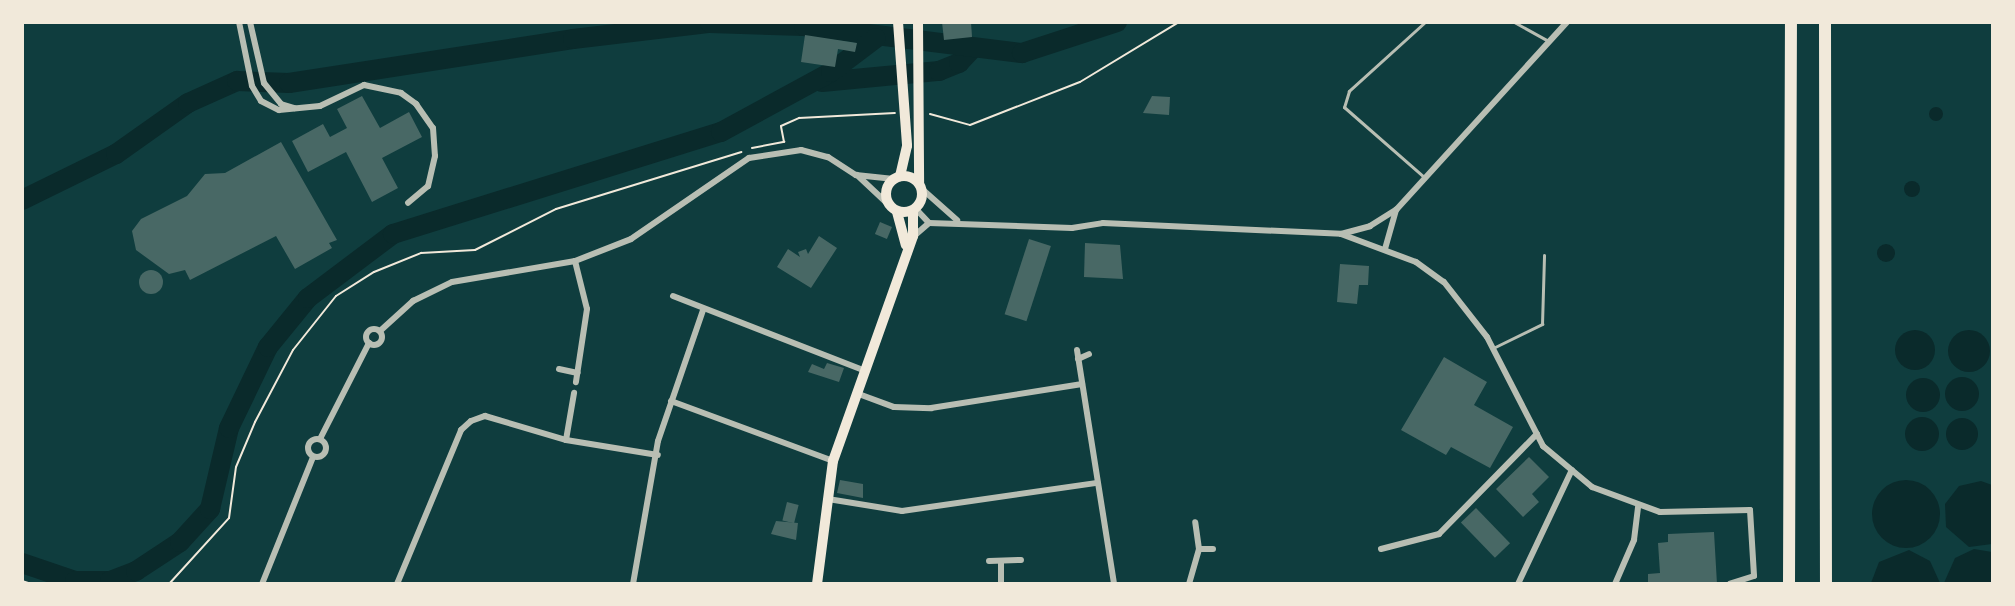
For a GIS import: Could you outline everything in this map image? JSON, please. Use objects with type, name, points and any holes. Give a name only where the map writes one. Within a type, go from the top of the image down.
[{"type":"highway","points":[[1789,584],[1791,22]]},
{"type":"highway","points":[[1825,22],[1826,584]]},
{"type":"main road","points":[[899,25],[907,146],[897,178],[886,193],[888,204],[897,212],[910,240]]},
{"type":"main road","points":[[817,584],[824,498],[833,461],[910,240],[914,210],[921,186],[919,27]]},
{"type":"main road","points":[[897,178],[921,186]]},
{"type":"main road","points":[[897,212],[914,210]]},
{"type":"street","points":[[239,22],[252,86],[261,101],[279,110],[303,110],[364,85],[401,93],[416,104],[433,128],[435,156],[428,186],[408,203]]},
{"type":"street","points":[[250,22],[257,65],[264,83],[281,104],[303,110]]},
{"type":"street","points":[[1341,234],[1370,226],[1396,210],[1567,22]]},
{"type":"street","points":[[262,584],[313,457],[308,446],[320,439],[369,343],[367,332],[380,331],[413,301],[452,282],[575,261],[659,224],[703,186],[749,158],[807,151],[856,175],[888,204]]},
{"type":"street","points":[[856,175],[897,178]]},
{"type":"street","points":[[921,186],[957,220]]},
{"type":"street","points":[[914,210],[929,223]]},
{"type":"street","points":[[1385,249],[1396,210]]},
{"type":"street","points":[[910,240],[929,223],[957,220],[1341,234],[1385,249],[1444,282],[1492,348],[1537,434],[1592,487],[1638,506],[1697,514],[1750,510],[1754,576],[1730,584]]},
{"type":"street","points":[[575,261],[587,309],[576,382]]},
{"type":"street","points":[[673,296],[703,310],[865,371]]},
{"type":"street","points":[[633,584],[671,401],[703,310]]},
{"type":"street","points":[[369,343],[381,342],[380,331]]},
{"type":"street","points":[[1077,350],[1114,584]]},
{"type":"street","points":[[1078,359],[1089,354]]},
{"type":"street","points":[[559,369],[578,373]]},
{"type":"street","points":[[856,393],[894,407],[931,408],[1082,384]]},
{"type":"street","points":[[566,440],[574,393]]},
{"type":"street","points":[[671,401],[833,461]]},
{"type":"street","points":[[397,584],[461,430],[471,421],[485,416],[566,440],[658,455]]},
{"type":"street","points":[[1381,549],[1439,534],[1537,434]]},
{"type":"street","points":[[313,457],[326,452],[320,439]]},
{"type":"street","points":[[1518,584],[1572,470]]},
{"type":"street","points":[[824,498],[902,511],[1097,483]]},
{"type":"street","points":[[1615,584],[1634,540],[1638,506]]},
{"type":"street","points":[[1189,584],[1199,549],[1195,522]]},
{"type":"street","points":[[1199,549],[1213,549]]},
{"type":"street","points":[[988,561],[1022,560]]},
{"type":"street","points":[[1000,584],[1001,561]]},
{"type":"lane","points":[[1425,22],[1349,91],[1344,106],[1425,178]]},
{"type":"lane","points":[[1514,22],[1548,41]]},
{"type":"lane","points":[[1492,348],[1542,324],[1544,255]]},
{"type":"path","points":[[931,114],[970,125],[1080,82],[1179,22]]},
{"type":"path","points":[[169,584],[229,518],[236,467],[255,422],[293,350],[336,296],[374,272],[421,253],[475,250],[556,209],[784,142],[781,126],[799,118],[895,113]]},
{"type":"path","points":[[22,581],[31,584]]},
{"type":"water","points":[[1933,107],[1939,107],[1943,114],[1939,121],[1933,121],[1929,117],[1929,111]]},
{"type":"water","points":[[1912,181],[1920,189],[1912,197],[1904,189]]},
{"type":"water","points":[[1886,244],[1892,247],[1895,253],[1892,259],[1886,262],[1880,259],[1877,253],[1880,247]]},
{"type":"water","points":[[1915,330],[1923,331],[1929,336],[1934,342],[1934,358],[1929,364],[1923,369],[1915,370],[1907,369],[1901,364],[1896,358],[1895,350],[1896,342],[1901,336],[1907,331]]},
{"type":"water","points":[[1969,330],[1977,331],[1984,336],[1989,343],[1989,359],[1984,366],[1977,371],[1969,372],[1961,371],[1954,366],[1949,359],[1948,351],[1949,343],[1954,336],[1961,331]]},
{"type":"water","points":[[1962,377],[1974,382],[1979,394],[1974,406],[1962,411],[1950,406],[1945,394],[1950,382]]},
{"type":"water","points":[[1923,378],[1935,383],[1940,395],[1935,407],[1923,412],[1911,407],[1906,395],[1911,383]]},
{"type":"water","points":[[1922,417],[1934,422],[1939,434],[1934,446],[1922,451],[1910,446],[1905,434],[1910,422]]},
{"type":"water","points":[[1962,418],[1973,423],[1978,434],[1973,445],[1962,450],[1951,445],[1946,434],[1951,423]]},
{"type":"water","points":[[1906,480],[1919,483],[1930,490],[1937,501],[1940,514],[1937,527],[1930,538],[1919,545],[1906,548],[1893,545],[1882,538],[1875,527],[1872,514],[1875,501],[1882,490],[1893,483]]},
{"type":"water","points":[[1981,481],[1992,485],[1992,544],[1969,547],[1946,527],[1945,504],[1959,486]]},
{"type":"water","points":[[1974,549],[1992,552],[1992,583],[1944,583],[1955,558]]},
{"type":"water","points":[[1909,550],[1930,561],[1940,583],[1871,583],[1879,562]]},
{"type":"building","points":[[942,22],[971,22],[972,37],[944,40]]},
{"type":"building","points":[[805,35],[857,43],[855,52],[838,49],[835,67],[801,62]]},
{"type":"building","points":[[362,96],[380,128],[409,112],[422,137],[382,158],[398,188],[372,202],[346,152],[308,172],[292,141],[323,124],[330,137],[347,128],[337,109]]},
{"type":"building","points":[[1152,96],[1170,97],[1169,115],[1143,113]]},
{"type":"building","points":[[281,142],[337,240],[329,243],[332,248],[295,269],[276,236],[190,280],[185,270],[169,274],[136,250],[132,231],[141,219],[187,196],[205,174],[225,173]]},
{"type":"building","points":[[880,222],[892,227],[887,239],[875,234]]},
{"type":"building","points":[[819,236],[837,248],[811,288],[777,267],[788,249],[800,257],[798,252],[806,249],[808,254]]},
{"type":"building","points":[[1029,239],[1051,246],[1026,321],[1005,314]]},
{"type":"building","points":[[1085,243],[1120,245],[1123,279],[1084,277]]},
{"type":"building","points":[[1340,264],[1369,266],[1368,285],[1359,285],[1357,304],[1337,302]]},
{"type":"building","points":[[151,270],[159,274],[163,282],[159,290],[151,294],[143,290],[139,282],[143,274]]},
{"type":"building","points":[[1444,357],[1487,382],[1474,405],[1513,427],[1490,468],[1451,447],[1446,455],[1401,430]]},
{"type":"building","points":[[827,363],[844,368],[839,382],[808,372],[812,364],[824,369]]},
{"type":"building","points":[[1529,457],[1549,477],[1532,494],[1539,502],[1523,517],[1496,489]]},
{"type":"building","points":[[840,480],[863,484],[863,498],[837,493]]},
{"type":"building","points":[[787,502],[799,505],[794,523],[782,520]]},
{"type":"building","points":[[1476,508],[1510,543],[1495,558],[1461,523]]},
{"type":"building","points":[[776,521],[798,523],[796,540],[771,534]]},
{"type":"building","points":[[1714,532],[1717,584],[1648,584],[1648,574],[1660,573],[1658,543],[1668,542],[1668,534]]},
{"type":"waterway","points":[[22,200],[116,154],[188,103],[237,81],[289,83],[573,39],[710,23],[804,26],[1022,53],[1117,22]]},
{"type":"waterway","points":[[22,563],[75,581],[110,581],[136,571],[180,542],[210,509],[229,428],[268,347],[308,298],[393,234],[721,132],[831,72],[876,38]]},
{"type":"waterway","points":[[822,82],[939,71],[959,63],[973,48]]}]
